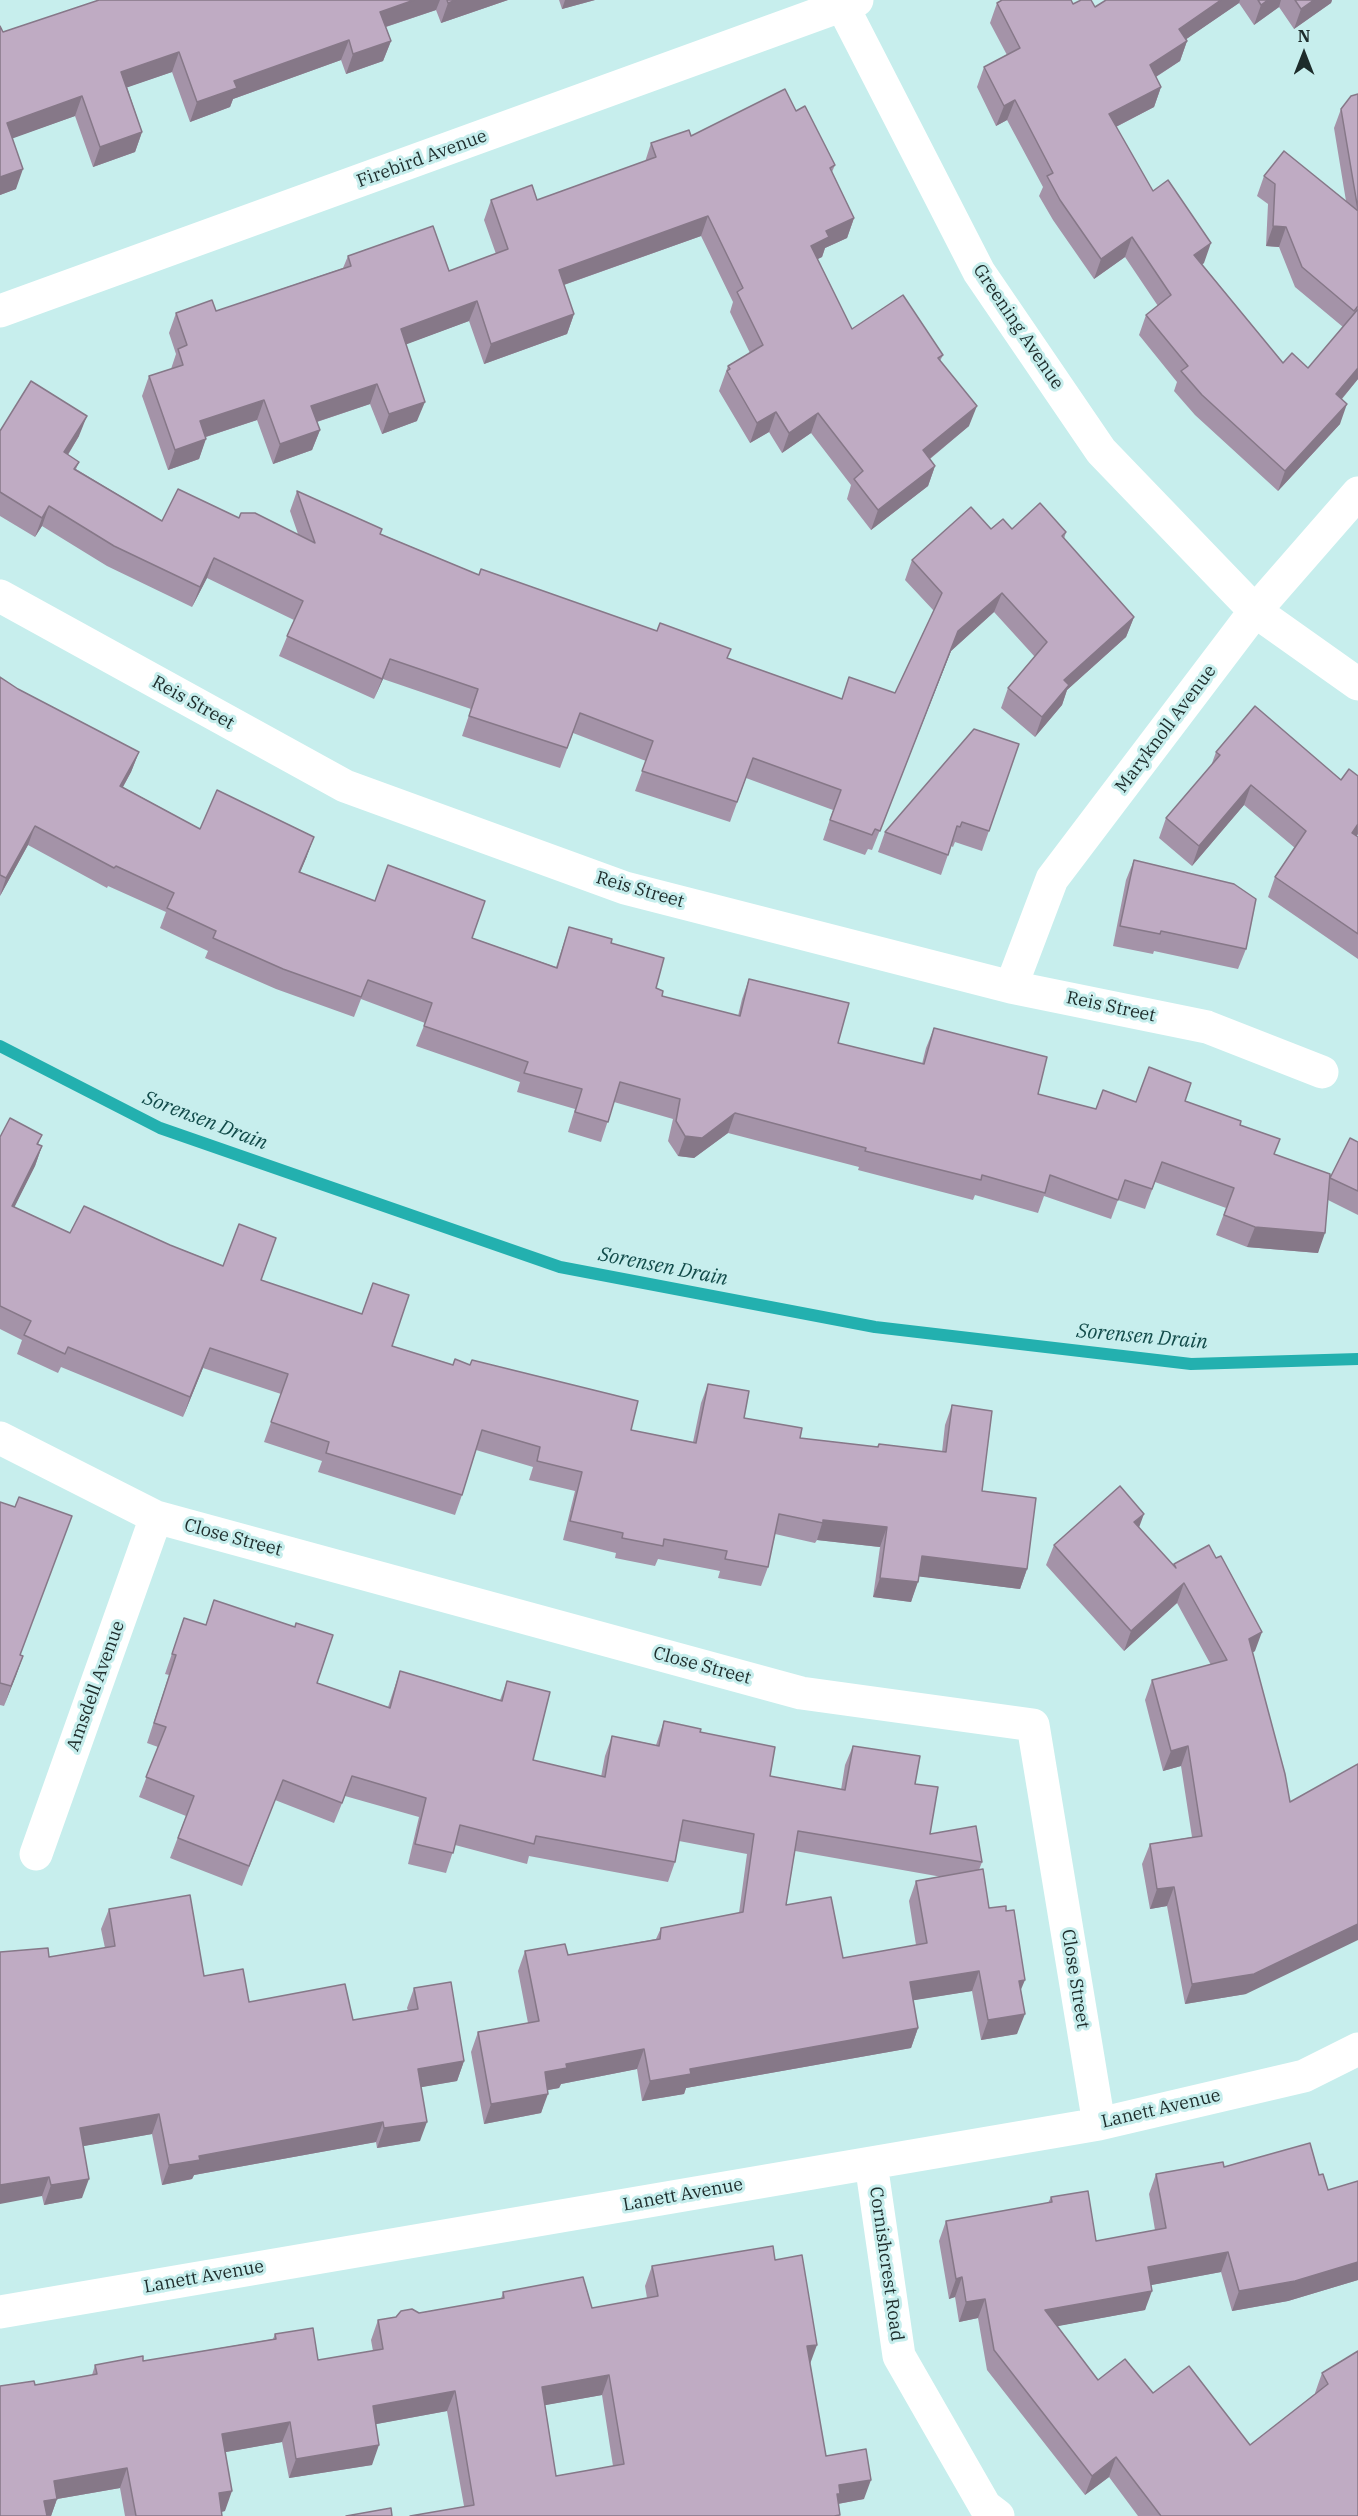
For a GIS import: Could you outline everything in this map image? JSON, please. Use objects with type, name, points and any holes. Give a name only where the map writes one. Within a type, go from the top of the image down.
[{"type":"street","name":"Firebird Avenue","points":[[0,311],[847,2]]},
{"type":"street","name":"Greening Avenue","points":[[847,2],[980,272],[1095,441],[1255,611],[1358,684]]},
{"type":"street","name":"Maryknoll Avenue","points":[[1011,987],[1052,879],[1255,611],[1358,493]]},
{"type":"street","name":"Reis Street","points":[[0,596],[345,786],[626,888],[1011,987],[1207,1027],[1322,1072]]},
{"type":"street","name":"Close Street","points":[[0,1438],[156,1517],[801,1693],[1033,1725],[1099,2124]]},
{"type":"street","name":"Amsdell Avenue","points":[[36,1854],[156,1517]]},
{"type":"street","name":"Lanett Avenue","points":[[0,2312],[1099,2124],[1304,2076],[1358,2049]]},
{"type":"street","name":"Cornishcrest Road","points":[[872,2163],[899,2356],[986,2512]]},
{"type":"building","points":[[99,0],[414,0],[380,12],[391,41],[353,54],[349,40],[234,81],[237,88],[197,102],[179,52],[121,72],[142,132],[100,147],[82,96],[7,123],[23,169],[0,177],[0,26],[3,32]]},
{"type":"building","points":[[1002,0],[1071,0],[1073,4],[1081,0],[1091,0],[1095,7],[1106,0],[1221,0],[1179,29],[1187,41],[1150,65],[1161,87],[1109,114],[1153,191],[1168,180],[1211,243],[1194,255],[1283,363],[1292,353],[1308,368],[1358,309],[1358,368],[1336,394],[1347,404],[1285,471],[1202,395],[1181,371],[1188,366],[1146,315],[1171,295],[1132,237],[1101,259],[1060,200],[1047,176],[1053,173],[1015,100],[1004,106],[984,67],[1020,48],[997,3]]},
{"type":"building","points":[[1258,0],[1268,0],[1261,5]]},
{"type":"building","points":[[1295,0],[1314,0],[1301,9]]},
{"type":"building","points":[[785,89],[796,111],[805,106],[835,165],[830,168],[854,218],[826,231],[829,237],[811,246],[852,329],[903,295],[943,355],[938,358],[977,406],[923,450],[935,466],[878,510],[854,479],[863,471],[818,413],[789,433],[776,412],[757,423],[727,371],[730,369],[728,366],[763,345],[737,292],[743,288],[708,216],[559,270],[574,314],[491,344],[477,301],[401,329],[425,402],[389,414],[377,384],[311,406],[320,430],[280,444],[264,400],[200,421],[206,439],[175,450],[149,376],[183,365],[178,349],[187,345],[176,313],[212,300],[216,311],[351,266],[348,256],[433,226],[449,271],[508,249],[491,200],[532,185],[537,200],[656,157],[651,143],[689,130],[691,136]]},
{"type":"building","points":[[1358,94],[1358,210],[1341,109],[1351,96]]},
{"type":"building","points":[[1284,151],[1358,211],[1358,306],[1354,311],[1302,267],[1286,227],[1273,226],[1275,184],[1264,176]]},
{"type":"building","points":[[31,381],[87,416],[64,452],[79,462],[74,469],[162,521],[178,489],[239,518],[241,513],[255,513],[315,543],[297,491],[382,529],[380,534],[479,575],[481,569],[657,631],[660,623],[731,649],[727,658],[842,699],[849,677],[895,693],[942,593],[912,560],[971,507],[991,529],[1003,519],[1012,529],[1040,503],[1066,532],[1062,536],[1134,617],[1064,680],[1069,685],[1042,717],[1008,688],[1047,642],[1002,593],[958,631],[880,831],[875,829],[872,835],[830,820],[841,790],[753,758],[737,802],[642,771],[653,741],[580,713],[567,748],[469,716],[478,689],[390,659],[382,679],[287,636],[303,601],[214,558],[200,587],[114,546],[49,506],[42,518],[0,492],[0,431]]},
{"type":"building","points":[[0,677],[18,689],[139,752],[120,786],[200,829],[217,790],[314,837],[299,872],[375,901],[388,865],[485,901],[472,938],[557,968],[569,927],[612,939],[611,943],[664,958],[656,988],[663,991],[662,996],[740,1016],[749,979],[849,1003],[838,1043],[924,1064],[934,1028],[1047,1057],[1038,1094],[1096,1109],[1103,1090],[1136,1102],[1149,1067],[1191,1083],[1185,1101],[1241,1121],[1240,1125],[1280,1139],[1274,1154],[1330,1174],[1325,1233],[1255,1227],[1224,1215],[1234,1188],[1162,1162],[1152,1189],[1125,1180],[1118,1200],[1050,1175],[1045,1193],[982,1175],[981,1180],[865,1151],[866,1148],[735,1113],[702,1138],[685,1136],[676,1121],[680,1099],[620,1082],[608,1122],[575,1112],[582,1089],[524,1073],[528,1062],[424,1026],[432,1003],[368,980],[361,997],[283,969],[213,938],[216,931],[167,908],[174,893],[116,866],[114,868],[35,826],[6,878],[0,875]]},
{"type":"building","points":[[1255,706],[1341,780],[1349,769],[1358,776],[1358,824],[1352,833],[1358,837],[1358,934],[1275,877],[1306,831],[1251,785],[1199,846],[1166,818],[1220,755],[1216,752]]},
{"type":"building","points":[[974,729],[1019,744],[989,831],[962,822],[960,827],[957,826],[948,855],[885,832]]},
{"type":"building","points":[[1134,860],[1234,884],[1256,899],[1246,949],[1161,931],[1160,934],[1120,926]]},
{"type":"building","points":[[10,1118],[42,1135],[37,1144],[42,1146],[12,1206],[70,1233],[84,1206],[223,1266],[239,1224],[276,1238],[261,1280],[362,1314],[373,1283],[409,1295],[392,1346],[453,1365],[455,1359],[470,1365],[472,1360],[638,1401],[631,1430],[696,1443],[708,1384],[749,1391],[744,1418],[802,1428],[800,1438],[878,1447],[879,1444],[946,1452],[952,1405],[992,1411],[982,1491],[1036,1498],[1027,1569],[922,1556],[918,1582],[880,1578],[887,1527],[823,1520],[823,1523],[779,1514],[768,1567],[725,1559],[727,1551],[664,1539],[663,1546],[622,1538],[623,1533],[570,1521],[582,1472],[537,1461],[540,1447],[482,1430],[462,1495],[326,1453],[329,1442],[271,1422],[288,1374],[210,1348],[190,1397],[68,1347],[65,1354],[24,1335],[31,1321],[0,1306],[0,1137]]},
{"type":"building","points":[[1350,1138],[1358,1142],[1358,1191],[1330,1178]]},
{"type":"building","points":[[1120,1486],[1144,1514],[1134,1522],[1176,1568],[1174,1564],[1209,1545],[1216,1558],[1221,1556],[1262,1632],[1249,1639],[1285,1774],[1290,1802],[1358,1764],[1358,1924],[1254,1974],[1192,1984],[1174,1887],[1157,1889],[1150,1844],[1202,1836],[1188,1746],[1171,1751],[1152,1680],[1227,1660],[1184,1583],[1131,1631],[1054,1545]]},
{"type":"building","points":[[19,1497],[72,1516],[20,1655],[23,1656],[11,1686],[0,1683],[0,1502],[15,1507]]},
{"type":"building","points":[[214,1600],[295,1627],[296,1623],[333,1635],[317,1683],[390,1708],[400,1671],[502,1701],[507,1681],[550,1692],[533,1760],[605,1777],[612,1736],[659,1746],[664,1721],[701,1729],[700,1732],[775,1747],[770,1776],[845,1790],[853,1746],[920,1756],[915,1784],[938,1787],[930,1834],[976,1826],[982,1862],[798,1831],[786,1905],[831,1897],[843,1958],[927,1943],[916,1881],[983,1869],[989,1908],[1006,1906],[1006,1911],[1014,1910],[1025,1980],[1019,1981],[1025,2014],[988,2020],[979,1971],[910,1982],[918,2028],[690,2069],[691,2074],[650,2081],[644,2049],[566,2064],[567,2068],[545,2072],[548,2094],[491,2104],[478,2032],[539,2021],[525,1951],[565,1944],[568,1955],[660,1939],[661,1928],[743,1912],[754,1834],[683,1820],[675,1862],[536,1836],[534,1844],[460,1825],[453,1853],[415,1844],[426,1798],[352,1776],[342,1803],[283,1780],[249,1866],[178,1838],[194,1796],[146,1777],[166,1727],[154,1723],[176,1655],[172,1654],[184,1618],[206,1625]]},
{"type":"building","points":[[190,1895],[204,1976],[243,1969],[249,2002],[345,1984],[353,2020],[418,2009],[414,1988],[451,1982],[464,2061],[418,2069],[427,2122],[384,2128],[383,2122],[199,2156],[200,2160],[169,2165],[159,2114],[80,2128],[89,2179],[51,2185],[49,2177],[0,2185],[0,1952],[48,1948],[49,1957],[115,1946],[109,1909]]},
{"type":"building","points":[[1310,2143],[1319,2175],[1323,2174],[1328,2190],[1358,2181],[1358,2262],[1295,2281],[1239,2291],[1228,2252],[1148,2267],[1152,2291],[1045,2310],[1098,2380],[1125,2359],[1153,2393],[1189,2366],[1250,2445],[1328,2384],[1322,2373],[1358,2351],[1358,2516],[1161,2516],[1116,2457],[1092,2476],[994,2350],[985,2299],[966,2302],[962,2277],[956,2279],[946,2221],[1052,2202],[1051,2197],[1088,2191],[1096,2241],[1166,2228],[1156,2174],[1223,2162],[1224,2167]]},
{"type":"building","points":[[773,2246],[775,2260],[802,2255],[817,2345],[807,2346],[826,2456],[866,2449],[871,2480],[839,2485],[840,2494],[837,2494],[840,2515],[410,2516],[474,2505],[455,2391],[373,2406],[379,2445],[296,2459],[290,2422],[222,2434],[232,2491],[219,2493],[222,2516],[136,2516],[127,2468],[54,2481],[57,2499],[44,2501],[47,2516],[0,2516],[0,2386],[34,2381],[35,2385],[97,2374],[95,2365],[143,2356],[143,2361],[276,2339],[275,2334],[313,2328],[318,2360],[383,2349],[378,2320],[396,2317],[401,2311],[412,2309],[419,2313],[504,2298],[503,2292],[583,2277],[592,2308],[658,2296],[652,2266]],"holes":[[[609,2375],[624,2464],[556,2476],[542,2387]]]},
{"type":"building","points":[[391,2508],[392,2516],[346,2516]]},
{"type":"waterway","name":"Sorensen Drain","points":[[0,1046],[160,1128],[560,1267],[875,1327],[1191,1364],[1358,1359]]}]
